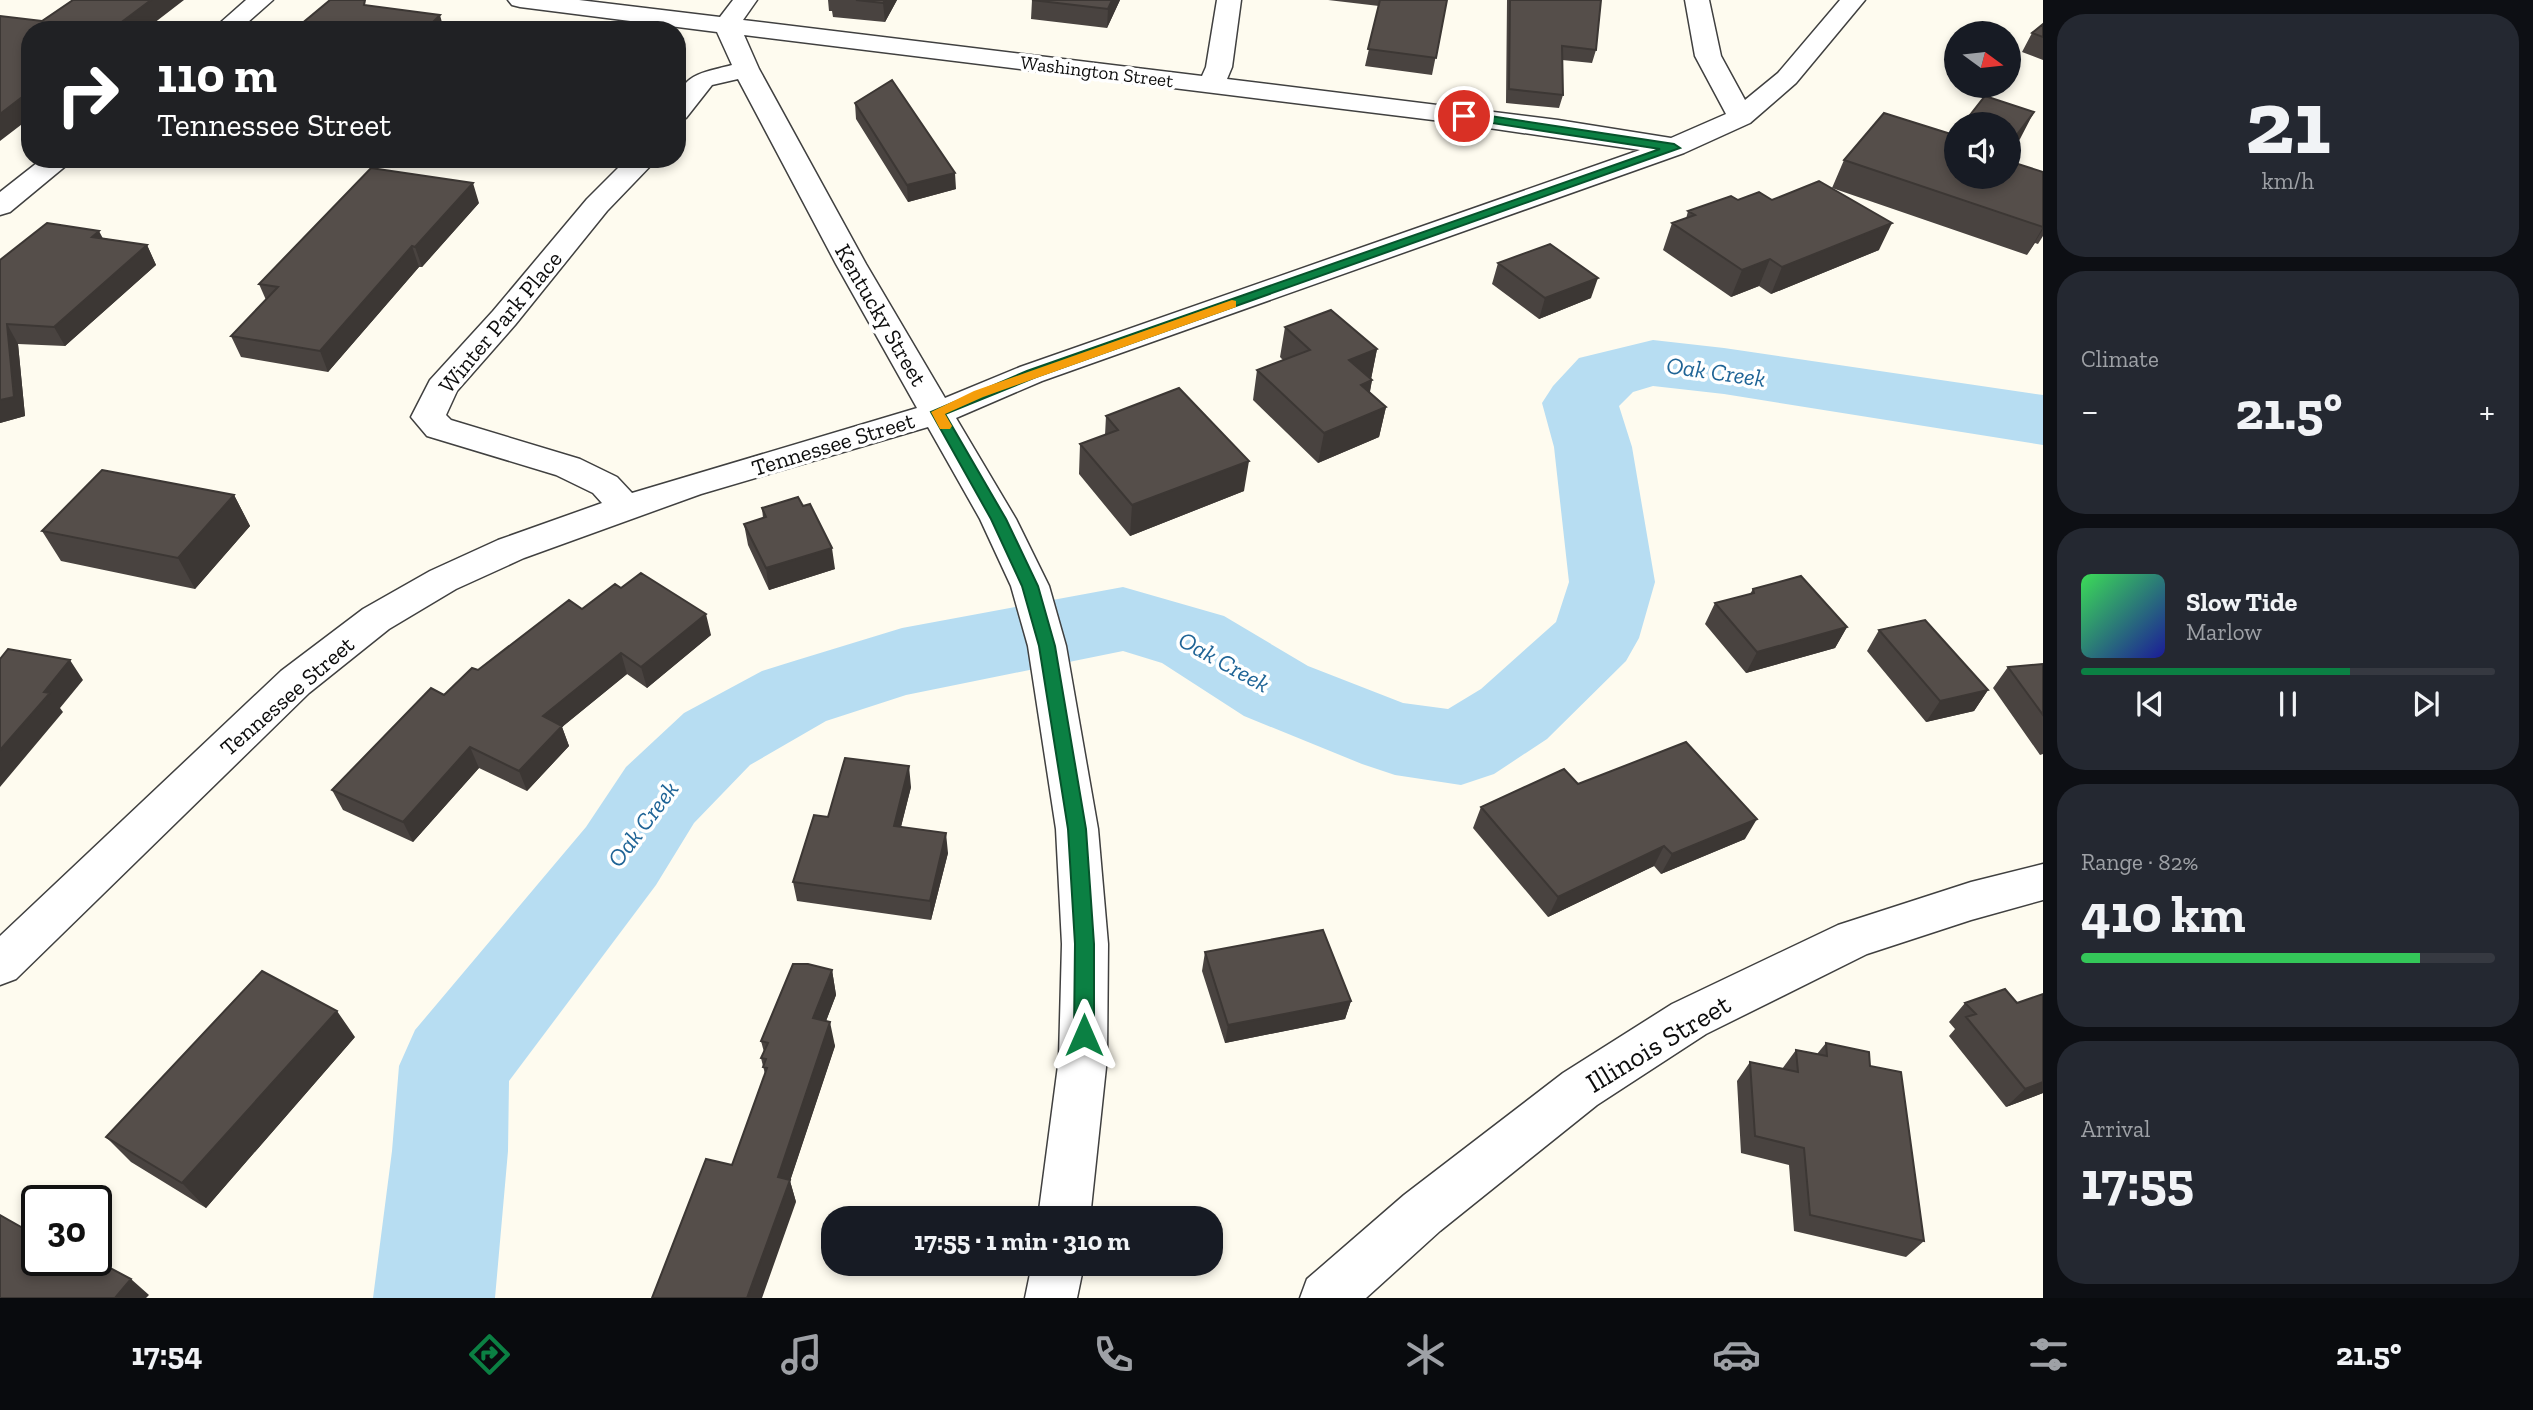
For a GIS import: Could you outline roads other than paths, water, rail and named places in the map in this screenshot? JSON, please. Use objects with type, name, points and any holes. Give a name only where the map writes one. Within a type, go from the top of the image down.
[{"type":"street","points":[[235,21],[261,0]]},
{"type":"street","name":"Washington Street","points":[[520,0],[1519,123],[1674,148]]},
{"type":"street","points":[[727,25],[745,0]]},
{"type":"street","points":[[1211,86],[1219,66],[1229,0]]},
{"type":"street","points":[[1697,0],[1708,56],[1741,117]]},
{"type":"street","name":"Tennessee Street","points":[[0,965],[295,682],[376,619],[443,580],[511,549],[626,508],[689,486],[937,412],[1031,374],[1674,148],[1741,117],[1787,78],[1853,0]]},
{"type":"street","name":"Kentucky Street","points":[[727,25],[746,69],[851,264],[998,519],[1030,586],[1047,646],[1077,829],[1085,944],[1083,1058],[1065,1206]]},
{"type":"street","points":[[686,102],[703,80],[746,69]]},
{"type":"street","points":[[0,206],[49,168]]},
{"type":"street","name":"Winter Park Place","points":[[626,508],[605,485],[568,467],[439,428],[428,416],[442,387],[504,318],[597,205],[634,168]]},
{"type":"street","name":"Illinois Street","points":[[1326,1298],[1422,1213],[1580,1089],[1689,1019],[1854,939],[1971,901],[2043,882]]},
{"type":"street","points":[[1051,1298],[1056,1276]]},
{"type":"waterway","name":"Oak Creek","points":[[434,1298],[450,1151],[454,1066],[621,856],[660,795],[717,739],[794,696],[902,662],[1123,619],[1193,639],[1276,691],[1395,738],[1461,748],[1514,714],[1595,638],[1612,582],[1593,447],[1580,403],[1606,375],[1653,363],[1724,371],[2043,420]]}]
